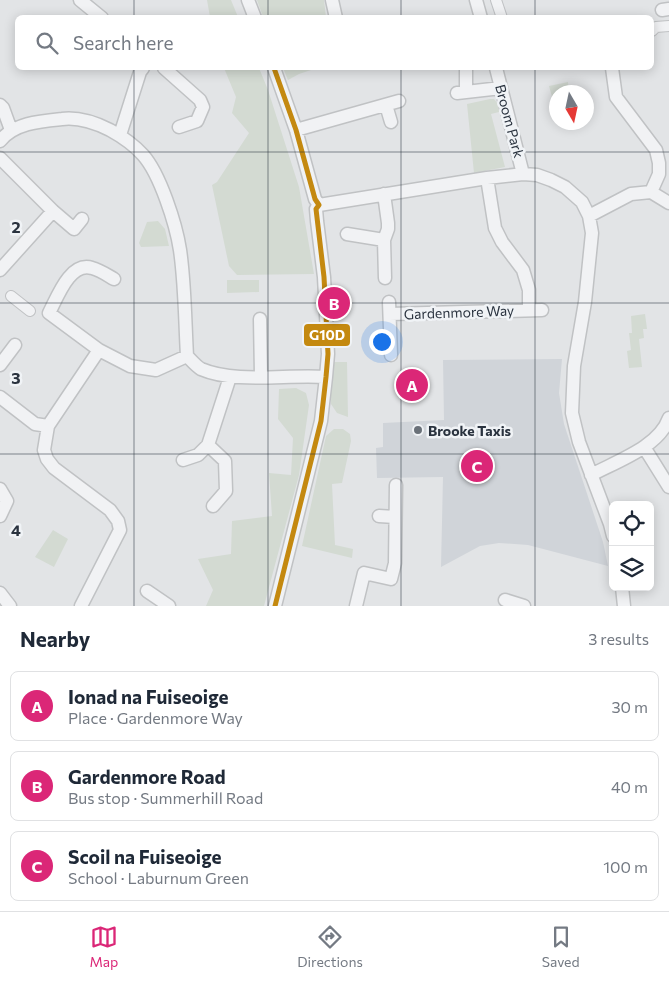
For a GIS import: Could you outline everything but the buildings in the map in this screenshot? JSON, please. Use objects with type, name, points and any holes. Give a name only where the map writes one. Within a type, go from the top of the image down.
[{"type":"street","points":[[80,0],[98,15]]},
{"type":"street","points":[[248,0],[254,15]]},
{"type":"street","points":[[332,0],[335,15]]},
{"type":"street","points":[[476,0],[480,15]]},
{"type":"street","points":[[496,0],[501,15]]},
{"type":"street","points":[[654,30],[669,26]]},
{"type":"street","points":[[120,135],[142,70]]},
{"type":"street","points":[[166,70],[200,100],[204,107],[197,121],[179,127]]},
{"type":"street","points":[[275,70],[296,130],[315,199],[319,205]]},
{"type":"street","points":[[466,70],[462,93],[501,88]]},
{"type":"street","name":"Broom Park","points":[[496,70],[523,174]]},
{"type":"street","points":[[612,70],[616,97],[664,161],[651,192]]},
{"type":"street","points":[[296,130],[399,102]]},
{"type":"street","points":[[0,105],[3,108],[11,130]]},
{"type":"street","points":[[386,105],[391,122]]},
{"type":"street","points":[[0,141],[11,130],[39,121],[67,118],[97,124],[120,135],[143,155],[157,177],[170,214],[180,249],[187,356],[199,368],[230,377],[302,375],[326,377]]},
{"type":"street","points":[[0,158],[53,211],[74,229],[82,219]]},
{"type":"street","points":[[319,205],[523,174],[537,175],[565,187],[582,202],[589,216],[592,234],[586,302],[574,366],[572,413],[576,432],[609,520]]},
{"type":"street","name":"Gardenmore Way","points":[[390,355],[390,308],[535,310],[523,270],[502,242],[495,228],[487,178]]},
{"type":"street","points":[[589,216],[632,194],[651,192],[669,204]]},
{"type":"street","points":[[384,194],[388,223],[384,240],[385,278]]},
{"type":"street","points":[[275,606],[321,421],[326,377],[328,354],[324,277],[316,209],[319,205]]},
{"type":"street","points":[[0,270],[53,211]]},
{"type":"street","points":[[347,234],[384,240]]},
{"type":"street","points":[[114,279],[91,268],[82,268],[68,276],[49,313],[99,350],[130,366],[156,370],[187,356]]},
{"type":"street","points":[[11,296],[30,311]]},
{"type":"street","points":[[260,319],[261,376]]},
{"type":"street","points":[[2,359],[15,346]]},
{"type":"street","points":[[81,606],[120,530],[118,521],[110,510],[54,468],[47,459],[44,450],[48,426],[99,350]]},
{"type":"street","points":[[183,460],[198,455],[208,445],[230,377]]},
{"type":"street","points":[[0,398],[35,424],[48,426]]},
{"type":"street","points":[[591,475],[644,447],[657,437],[666,426],[669,418]]},
{"type":"street","points":[[208,445],[225,460],[226,491],[213,506]]},
{"type":"street","points":[[644,447],[669,487]]},
{"type":"street","points":[[356,606],[364,573],[391,580],[395,563],[396,485]]},
{"type":"street","points":[[0,489],[7,501],[0,516]]},
{"type":"street","points":[[379,516],[395,517]]},
{"type":"street","points":[[147,591],[170,606]]},
{"type":"street","points":[[622,591],[624,606]]},
{"type":"street","points":[[0,593],[10,606]]},
{"type":"street","points":[[504,600],[524,606]]},
{"type":"shaded area","points":[[207,0],[231,0],[237,15],[210,15]]},
{"type":"shaded area","points":[[257,0],[324,0],[326,15],[262,15]]},
{"type":"shaded area","points":[[225,70],[260,70],[299,187],[314,274],[237,275],[229,266],[212,185],[217,182],[249,133],[232,113],[236,97]]},
{"type":"shaded area","points":[[284,70],[311,70],[299,74],[288,80]]},
{"type":"shaded area","points":[[568,82],[568,85],[554,85]]},
{"type":"shaded area","points":[[494,99],[498,104],[499,112],[491,114],[505,167],[474,173],[467,104]]},
{"type":"shaded area","points":[[158,221],[165,229],[169,246],[141,247],[139,243],[147,222]]},
{"type":"shaded area","points":[[227,280],[259,280],[259,292],[227,293]]},
{"type":"shaded area","points":[[645,314],[647,329],[643,329],[644,338],[639,339],[642,367],[629,368],[627,351],[631,350],[629,333],[632,333],[631,316]]},
{"type":"shaded area","points":[[562,359],[559,393],[564,424],[603,542],[608,566],[528,545],[499,543],[480,546],[441,567],[443,477],[377,478],[376,448],[383,447],[383,423],[444,420],[443,360]]},
{"type":"shaded area","points":[[331,362],[347,362],[348,417],[337,413],[331,404]]},
{"type":"shaded area","points":[[296,388],[306,393],[309,405],[299,475],[264,606],[206,606],[213,590],[198,559],[231,554],[232,521],[272,516],[269,473],[291,475],[293,438],[278,419],[279,389]]},
{"type":"shaded area","points":[[334,429],[343,429],[350,434],[351,441],[342,483],[332,484],[335,545],[353,549],[352,558],[302,546],[326,436]]},
{"type":"shaded area","points":[[53,530],[68,539],[54,567],[35,557]]},
{"type":"transit line","name":"G10D","points":[[275,70],[296,130],[315,199],[319,205],[316,209],[324,277],[328,354],[321,421],[275,606]]},
{"type":"place","name":"Gardenmore Road","points":[[334,303]]},
{"type":"place","name":"Ionad na Fuiseoige","points":[[412,385]]},
{"type":"place","name":"Brooke Taxis","points":[[418,430]]},
{"type":"place","name":"Scoil na Fuiseoige","points":[[477,466]]}]
